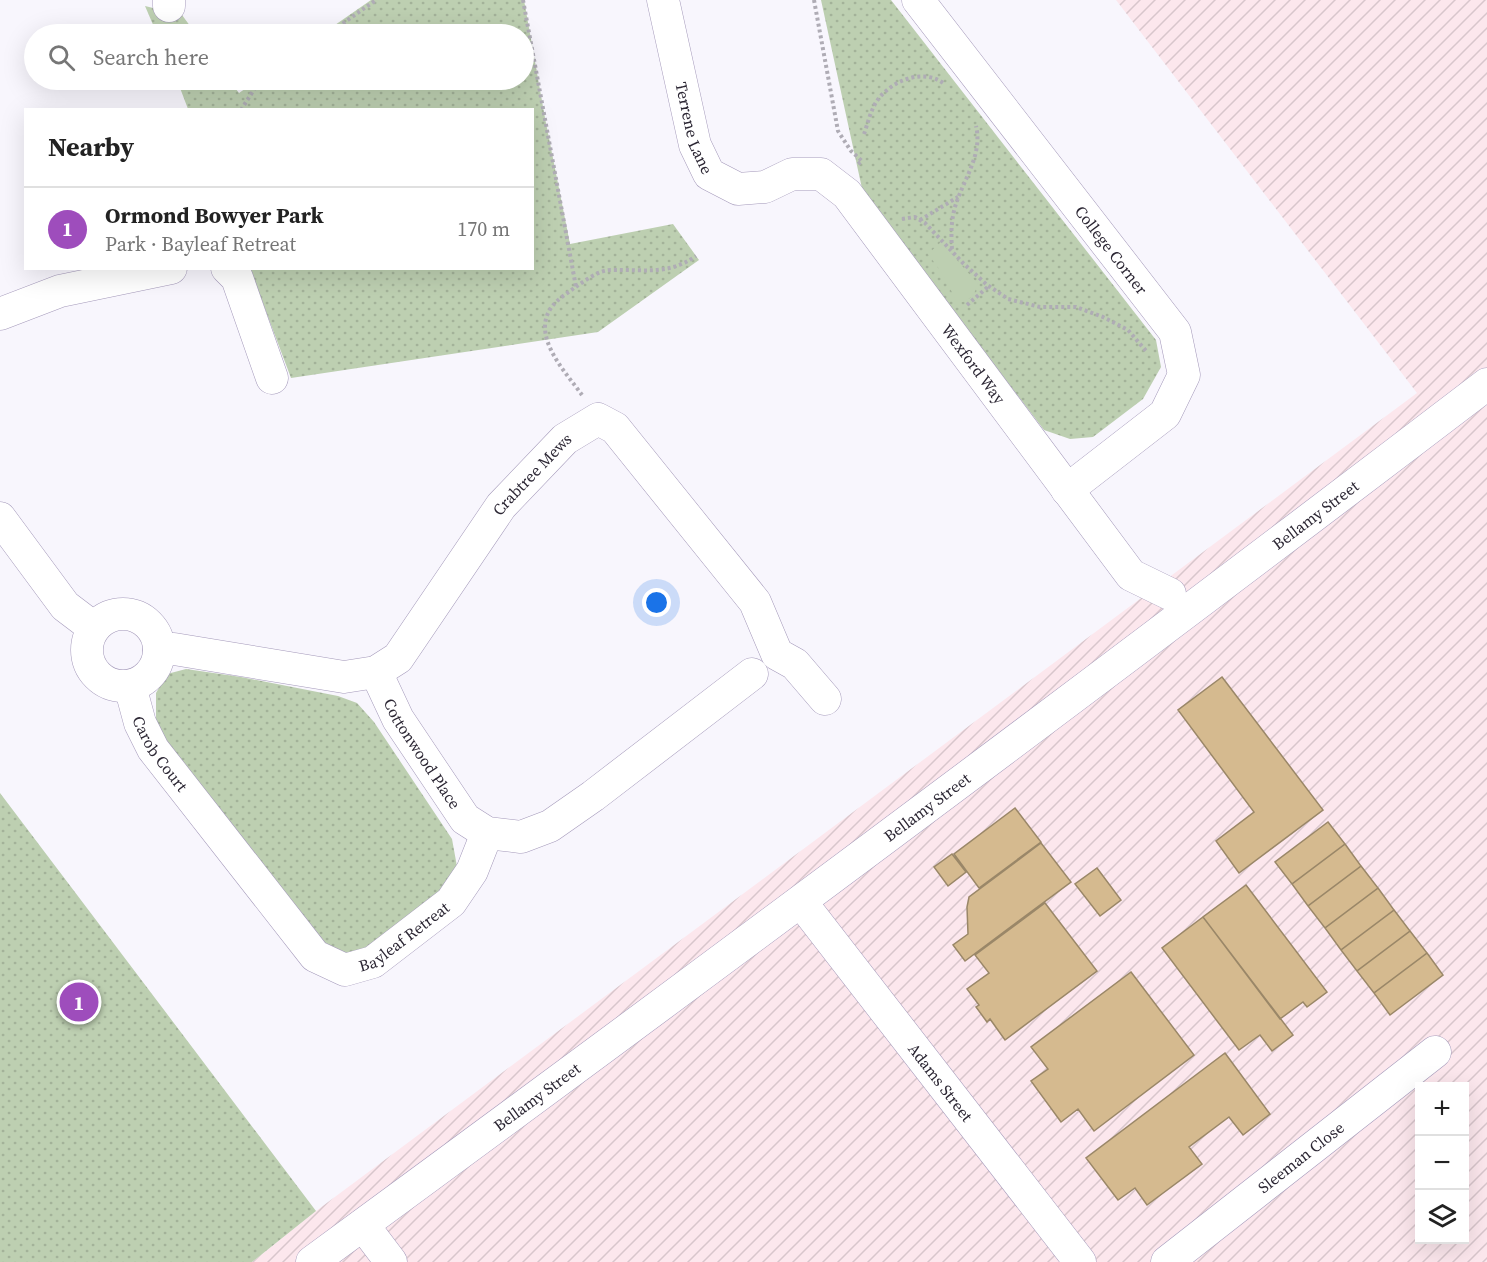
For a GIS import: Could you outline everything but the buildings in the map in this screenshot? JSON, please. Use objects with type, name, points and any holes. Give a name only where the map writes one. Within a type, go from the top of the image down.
[{"type":"street","name":"Terrene Lane","points":[[663,0],[695,145],[709,174],[738,189],[765,187],[792,174],[821,174]]},
{"type":"street","name":"College Corner","points":[[918,0],[1175,332],[1184,375],[1165,414],[1067,490]]},
{"type":"street","name":"Wexford Way","points":[[821,174],[848,194],[1131,575],[1170,594]]},
{"type":"street","points":[[0,314],[60,291],[161,270]]},
{"type":"street","points":[[229,270],[237,278],[272,378]]},
{"type":"street","name":"Bellamy Street","points":[[312,1262],[801,902],[1487,384]]},
{"type":"street","points":[[598,419],[615,428],[754,602],[777,654],[795,664],[825,699]]},
{"type":"street","name":"Crabtree Mews","points":[[376,672],[398,658],[501,506],[565,439],[598,419]]},
{"type":"street","points":[[0,518],[65,606],[94,628]]},
{"type":"street","points":[[113,615],[135,616],[145,621],[153,629],[158,639],[157,663],[151,674],[141,682],[130,686],[118,687],[104,681],[93,671],[87,657],[87,642],[94,628],[102,620],[113,615]]},
{"type":"street","points":[[159,650],[174,649],[344,677],[376,672]]},
{"type":"street","name":"Cottonwood Place","points":[[376,672],[398,719],[465,819],[487,834]]},
{"type":"street","points":[[487,834],[520,837],[550,826],[593,796],[752,674]]},
{"type":"street","name":"Carob Court","points":[[130,686],[140,723],[153,749],[203,814]]},
{"type":"street","name":"Bayleaf Retreat","points":[[203,814],[315,956],[345,970],[373,962],[451,902],[472,872],[487,834]]},
{"type":"street","name":"Adams Street","points":[[801,902],[1080,1262]]},
{"type":"street","name":"Sleeman Close","points":[[1167,1262],[1435,1052]]},
{"type":"street","points":[[363,1225],[391,1262]]},
{"type":"path","points":[[342,24],[376,0]]},
{"type":"path","points":[[523,0],[527,24]]},
{"type":"path","points":[[814,0],[838,131],[851,151],[862,160],[856,166]]},
{"type":"path","points":[[534,60],[576,287]]},
{"type":"path","points":[[864,134],[878,99],[897,82],[921,76],[939,81],[947,87]]},
{"type":"path","points":[[242,108],[254,90]]},
{"type":"path","points":[[952,250],[951,231],[954,208],[973,165],[977,130],[974,121]]},
{"type":"path","points":[[920,220],[959,197]]},
{"type":"path","points":[[897,218],[915,217],[920,220],[987,284],[1008,299],[1040,307],[1076,308],[1103,317],[1128,330],[1148,352],[1149,360]]},
{"type":"path","points":[[598,419],[548,347],[545,322],[555,303],[589,278],[609,270],[660,271],[687,262],[696,256]]},
{"type":"shaded area","points":[[1116,0],[1487,0],[1487,1262],[252,1262],[316,1211],[1417,393]]},
{"type":"green space","points":[[371,0],[524,0],[528,24],[336,24]]},
{"type":"green space","points":[[821,0],[891,0],[1156,340],[1161,367],[1143,399],[1093,437],[1070,439],[1044,430],[863,193]]},
{"type":"green space","points":[[145,6],[182,15],[189,24],[153,24]]},
{"type":"green space","points":[[534,56],[570,244],[673,224],[699,260],[598,332],[291,378],[250,270],[534,270],[534,108],[188,108],[181,90],[237,90],[239,93],[243,90],[534,90]]},
{"type":"green space","points":[[941,242],[978,284],[973,296],[963,302],[957,302],[942,273],[928,254]]},
{"type":"green space","points":[[186,669],[338,696],[357,703],[374,722],[452,839],[458,872],[442,895],[365,952],[340,956],[323,945],[209,805],[156,727],[156,693],[167,674]]},
{"type":"green space","points":[[0,793],[316,1211],[252,1262],[0,1262]]},
{"type":"place","name":"Ormond Bowyer Park","points":[[79,1002]]}]
